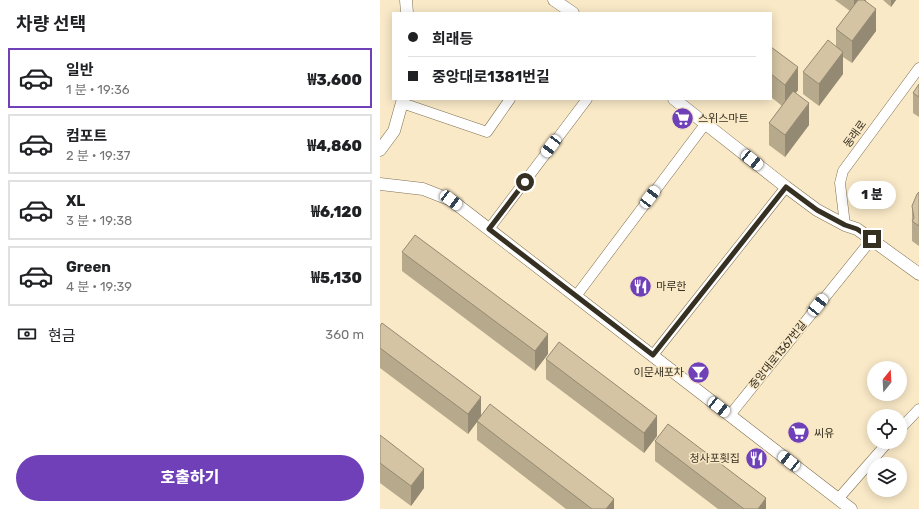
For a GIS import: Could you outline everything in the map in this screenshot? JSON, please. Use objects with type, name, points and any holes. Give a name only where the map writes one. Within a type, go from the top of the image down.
[{"type":"street","points":[[406,0],[407,12]]},
{"type":"street","points":[[554,0],[571,12]]},
{"type":"street","name":"동래로","points":[[845,225],[840,183],[843,171],[919,68]]},
{"type":"street","points":[[380,150],[394,131],[403,101],[488,132],[509,100]]},
{"type":"street","points":[[489,229],[586,100]]},
{"type":"street","points":[[675,100],[817,210],[845,225],[857,229],[919,274]]},
{"type":"street","points":[[576,296],[706,123]]},
{"type":"street","points":[[380,184],[423,189],[451,200],[851,509]]},
{"type":"street","points":[[653,355],[786,187]]},
{"type":"street","name":"중앙대로1367번길","points":[[730,416],[872,239]]},
{"type":"street","points":[[907,422],[919,409]]},
{"type":"street","points":[[838,499],[882,449]]},
{"type":"building","points":[[858,0],[864,0],[876,9],[852,41],[836,29]]},
{"type":"building","points":[[828,40],[843,52],[819,84],[803,72]]},
{"type":"building","points":[[772,48],[798,67],[785,85],[772,75]]},
{"type":"building","points":[[919,84],[919,97],[913,93]]},
{"type":"building","points":[[793,91],[809,103],[785,135],[769,123]]},
{"type":"building","points":[[919,192],[919,226],[912,221],[914,218],[912,206]]},
{"type":"building","points":[[415,235],[548,334],[535,351],[402,252]]},
{"type":"building","points":[[382,323],[481,397],[468,414],[380,348],[380,326]]},
{"type":"building","points":[[559,342],[657,416],[644,433],[546,359]]},
{"type":"building","points":[[490,404],[614,499],[606,509],[592,509],[477,421]]},
{"type":"building","points":[[668,424],[766,498],[758,509],[744,509],[655,441]]},
{"type":"building","points":[[380,435],[424,469],[411,486],[380,463]]},
{"type":"place","name":"스위스마트","points":[[683,118]]},
{"type":"place","name":"마루한","points":[[640,286]]},
{"type":"place","name":"이문새포차","points":[[699,372]]},
{"type":"place","name":"씨유","points":[[798,433]]},
{"type":"place","name":"청사포횟집","points":[[756,458]]},
{"type":"route","points":[[525,182],[489,229],[653,355],[786,187],[817,210],[845,225],[857,229],[872,239]]}]
